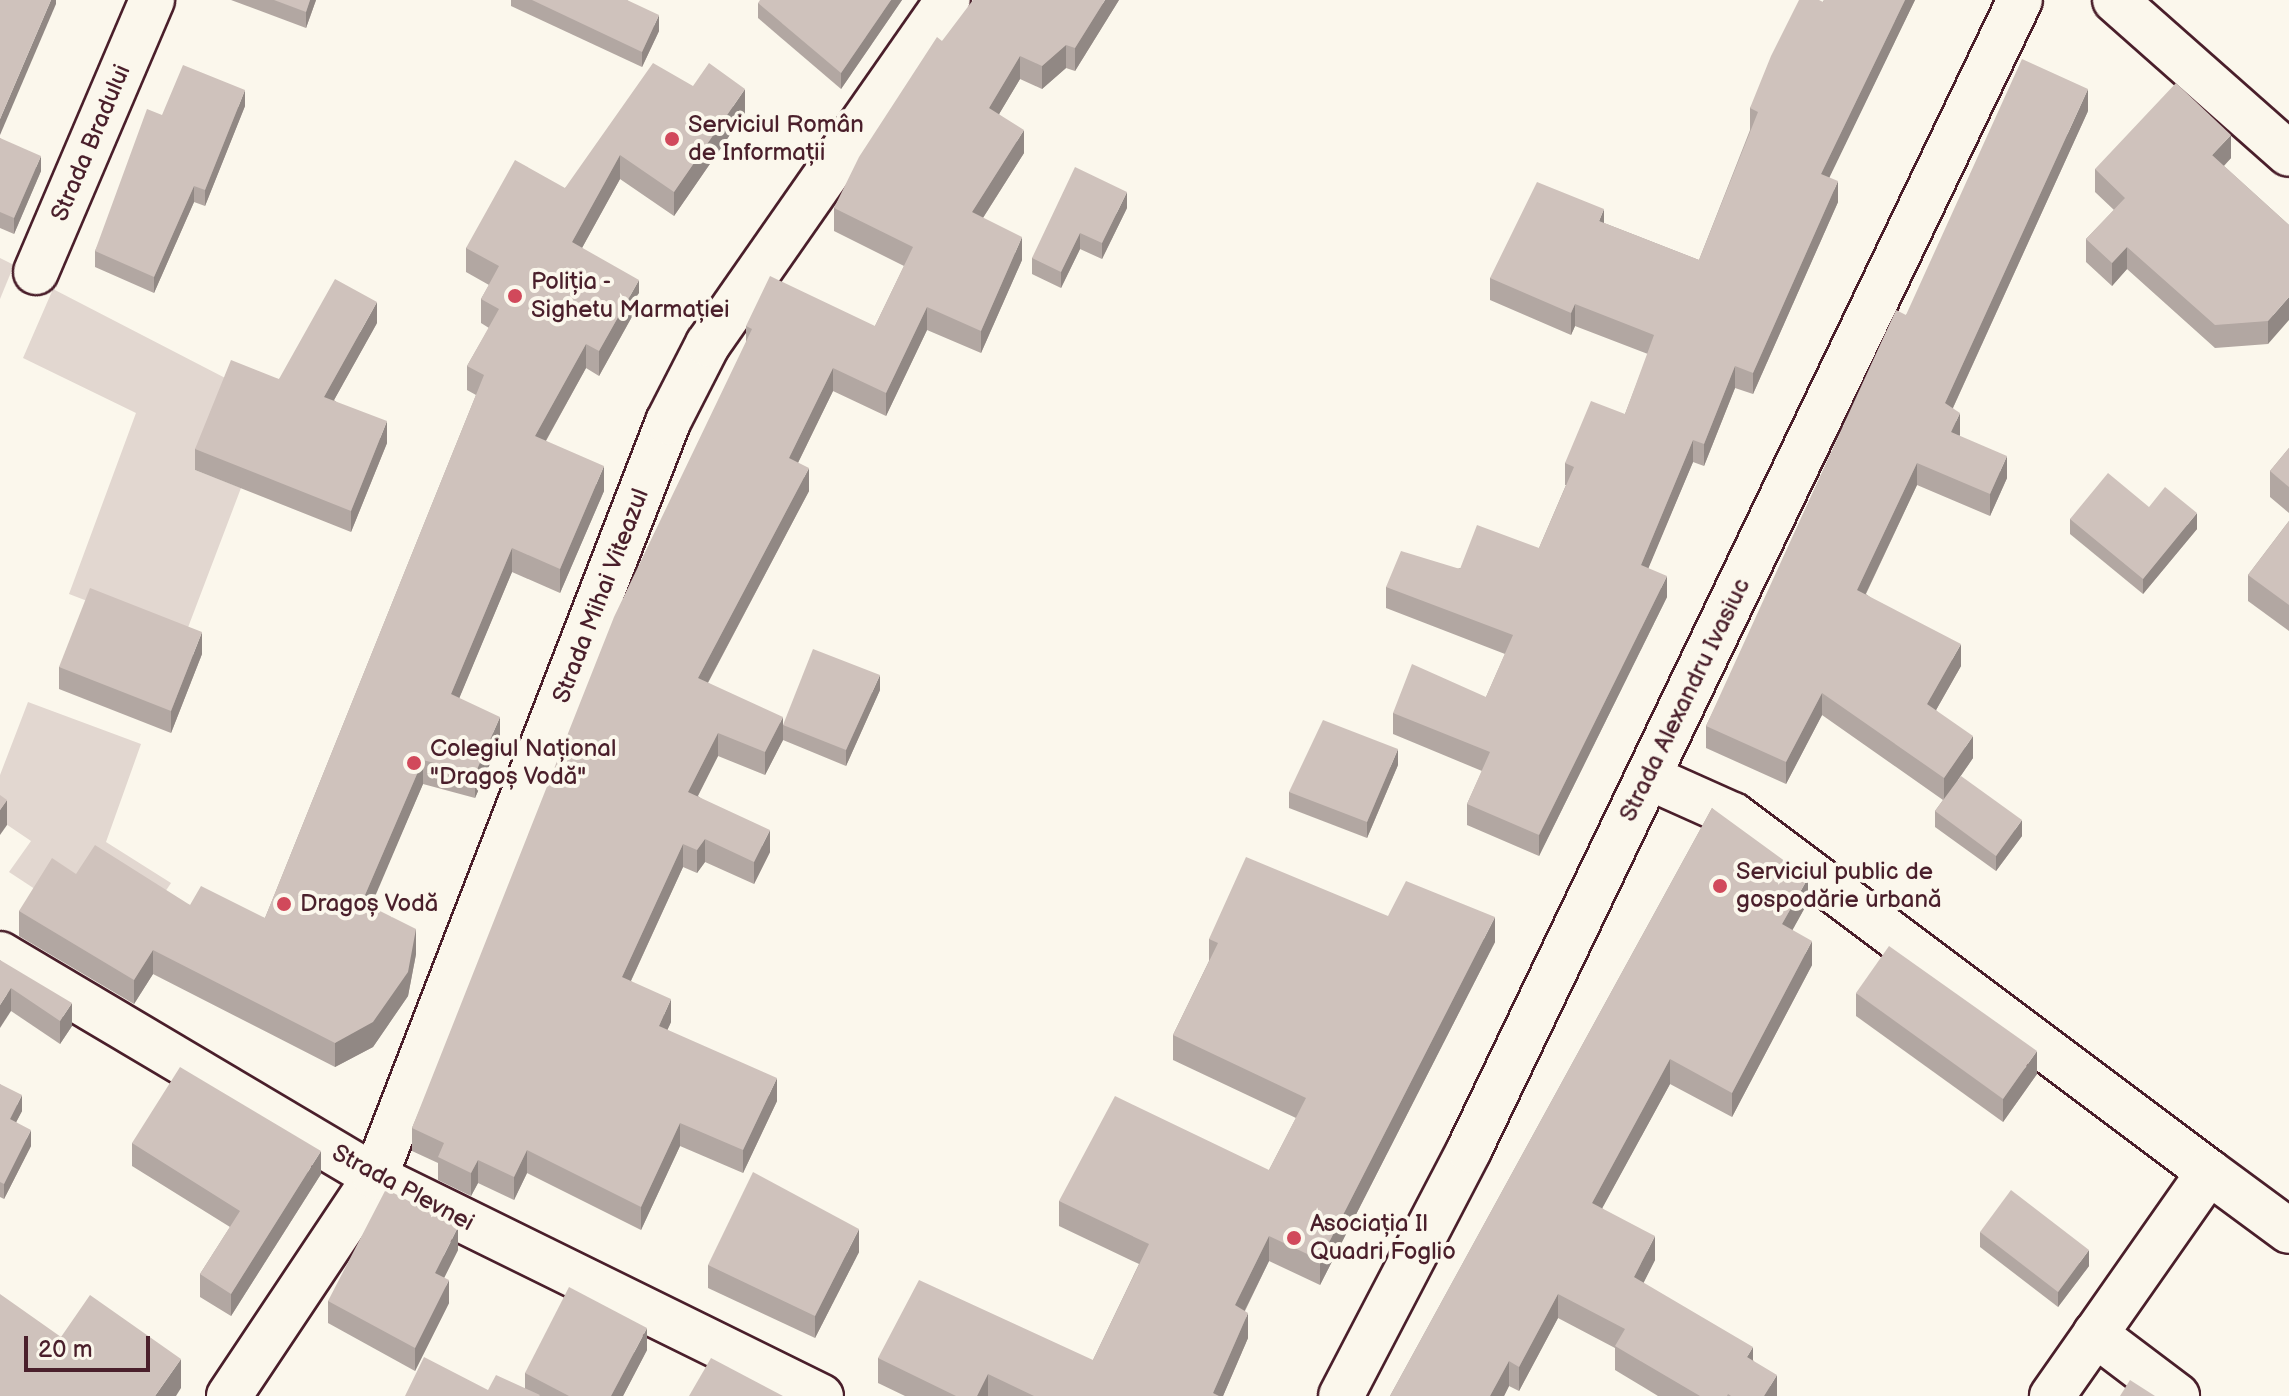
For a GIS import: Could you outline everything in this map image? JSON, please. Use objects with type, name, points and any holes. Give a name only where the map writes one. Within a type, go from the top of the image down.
[{"type":"street","name":"Strada Mihai Viteazul","points":[[229,1396],[375,1177],[668,422],[726,311],[948,0]]},
{"type":"street","name":"Strada Alexandru Ivasiuc","points":[[1341,1396],[1648,777],[2020,0]]},
{"type":"street","points":[[2115,0],[2289,154]]},
{"type":"street","name":"Strada Bradului","points":[[36,272],[137,5]]},
{"type":"street","points":[[1648,777],[1733,815],[2289,1231]]},
{"type":"street","name":"Strada Plevnei","points":[[0,954],[375,1177],[821,1396]]},
{"type":"street","points":[[2052,1396],[2209,1172]]},
{"type":"street","points":[[2095,1334],[2177,1396]]},
{"type":"shaded area","points":[[0,258],[14,265],[0,299]]},
{"type":"shaded area","points":[[53,289],[231,381],[195,470],[241,488],[184,638],[69,594],[136,413],[23,358]]},
{"type":"shaded area","points":[[28,702],[141,744],[106,842],[171,883],[155,907],[44,895],[9,872],[31,841],[0,820],[0,775]]},
{"type":"building","points":[[0,0],[51,0],[0,119]]},
{"type":"building","points":[[274,0],[310,0],[306,12]]},
{"type":"building","points":[[532,0],[627,0],[659,15],[642,52]]},
{"type":"building","points":[[760,0],[891,0],[841,73],[758,3]]},
{"type":"building","points":[[973,0],[1105,0],[1075,48],[1066,45],[1042,66],[1020,56],[989,108],[1024,130],[972,212],[1022,237],[981,331],[927,307],[886,393],[833,368],[789,458],[809,468],[698,678],[783,717],[765,752],[718,733],[688,792],[770,830],[754,862],[705,839],[697,850],[683,844],[622,977],[671,999],[659,1026],[777,1078],[743,1150],[680,1123],[641,1207],[527,1150],[514,1177],[478,1160],[471,1173],[438,1157],[444,1143],[412,1128],[614,617],[752,329],[746,326],[770,276],[875,326],[913,247],[834,208],[859,157],[937,37],[942,41]]},
{"type":"building","points":[[1799,0],[1905,0],[1821,174],[1838,181],[1753,373],[1735,366],[1704,444],[1693,440],[1641,565],[1667,576],[1539,835],[1467,804],[1490,752],[1393,713],[1412,664],[1486,697],[1513,635],[1386,587],[1401,551],[1460,569],[1477,525],[1539,548],[1574,467],[1565,463],[1591,401],[1625,414],[1654,335],[1575,304],[1571,313],[1490,278],[1537,182],[1604,209],[1599,221],[1699,260],[1758,112],[1750,108]]},
{"type":"building","points":[[2022,59],[2088,89],[1945,403],[1960,413],[1951,432],[2007,456],[1990,494],[1917,463],[1857,590],[1961,644],[1927,704],[1973,736],[1944,778],[1822,693],[1786,762],[1706,726],[1896,310],[1906,315]]},
{"type":"building","points":[[653,63],[693,86],[709,63],[745,89],[674,192],[620,155],[572,242],[639,280],[599,351],[586,344],[535,436],[604,466],[560,569],[512,548],[451,694],[500,717],[475,774],[423,760],[362,902],[416,929],[408,972],[373,1022],[335,1043],[153,950],[134,980],[19,911],[52,858],[76,874],[95,845],[190,905],[201,886],[265,918],[484,375],[467,366],[499,309],[481,299],[499,266],[466,248],[515,160],[565,188]]},
{"type":"building","points":[[183,65],[245,90],[205,190],[194,186],[154,277],[95,251],[147,109],[162,115]]},
{"type":"building","points":[[2176,83],[2231,135],[2212,155],[2289,225],[2289,297],[2268,321],[2215,325],[2127,247],[2112,263],[2086,239],[2125,198],[2095,169]]},
{"type":"building","points":[[0,138],[41,156],[14,218],[0,212]]},
{"type":"building","points":[[1075,167],[1127,192],[1102,243],[1080,233],[1061,272],[1032,258]]},
{"type":"building","points":[[335,279],[377,302],[324,397],[387,421],[351,511],[195,449],[231,360],[279,379]]},
{"type":"building","points":[[2289,448],[2289,487],[2270,471]]},
{"type":"building","points":[[2108,473],[2149,507],[2165,487],[2197,513],[2143,579],[2070,519]]},
{"type":"building","points":[[2289,521],[2289,605],[2248,575]]},
{"type":"building","points":[[90,588],[202,632],[171,711],[59,667]]},
{"type":"building","points":[[813,649],[880,675],[846,750],[783,725]]},
{"type":"building","points":[[1323,720],[1398,749],[1367,822],[1289,792]]},
{"type":"building","points":[[1961,776],[2022,820],[1996,856],[1935,811]]},
{"type":"building","points":[[0,795],[7,800],[0,810]]},
{"type":"building","points":[[1712,808],[1808,878],[1782,924],[1812,941],[1732,1093],[1670,1059],[1592,1203],[1655,1236],[1634,1277],[1753,1347],[1747,1357],[1777,1375],[1764,1396],[1700,1396],[1615,1346],[1625,1329],[1558,1294],[1519,1367],[1509,1361],[1490,1396],[1390,1396]]},
{"type":"building","points":[[1246,857],[1388,916],[1406,881],[1495,917],[1320,1260],[1269,1236],[1235,1305],[1248,1313],[1213,1393],[1219,1396],[1034,1396],[988,1374],[977,1396],[956,1396],[878,1358],[919,1280],[1093,1360],[1149,1244],[1059,1201],[1115,1096],[1269,1170],[1306,1098],[1173,1035],[1218,943],[1209,939]]},
{"type":"building","points":[[1889,946],[2037,1051],[2003,1099],[1856,993]]},
{"type":"building","points":[[0,960],[72,1003],[60,1021],[11,988],[0,1005]]},
{"type":"building","points":[[180,1067],[321,1151],[231,1294],[200,1274],[240,1211],[132,1143]]},
{"type":"building","points":[[0,1084],[22,1095],[10,1119],[31,1130],[4,1184],[0,1182]]},
{"type":"building","points":[[753,1172],[859,1229],[815,1316],[708,1265]]},
{"type":"building","points":[[386,1189],[458,1227],[435,1273],[449,1280],[415,1348],[328,1301]]},
{"type":"building","points":[[2011,1190],[2089,1250],[2058,1292],[1980,1232]]},
{"type":"building","points":[[569,1287],[647,1328],[611,1396],[569,1396],[525,1373]]},
{"type":"building","points":[[0,1294],[61,1337],[90,1295],[181,1359],[155,1396],[0,1396]]},
{"type":"building","points":[[424,1357],[488,1390],[496,1375],[540,1395],[405,1396]]},
{"type":"building","points":[[711,1358],[783,1396],[689,1396]]},
{"type":"building","points":[[2130,1380],[2155,1396],[2120,1396]]},
{"type":"place","name":"Serviciul Român de Informații","points":[[672,139]]},
{"type":"place","name":"Poliția - Sighetu Marmației","points":[[515,296]]},
{"type":"place","name":"Colegiul Național \"Dragoș Vodă\"","points":[[414,763]]},
{"type":"place","name":"Serviciul public de gospodărie urbană","points":[[1720,886]]},
{"type":"place","name":"Dragoș Vodă","points":[[284,904]]},
{"type":"place","name":"Asociația Il Quadri Foglio","points":[[1294,1238]]}]
